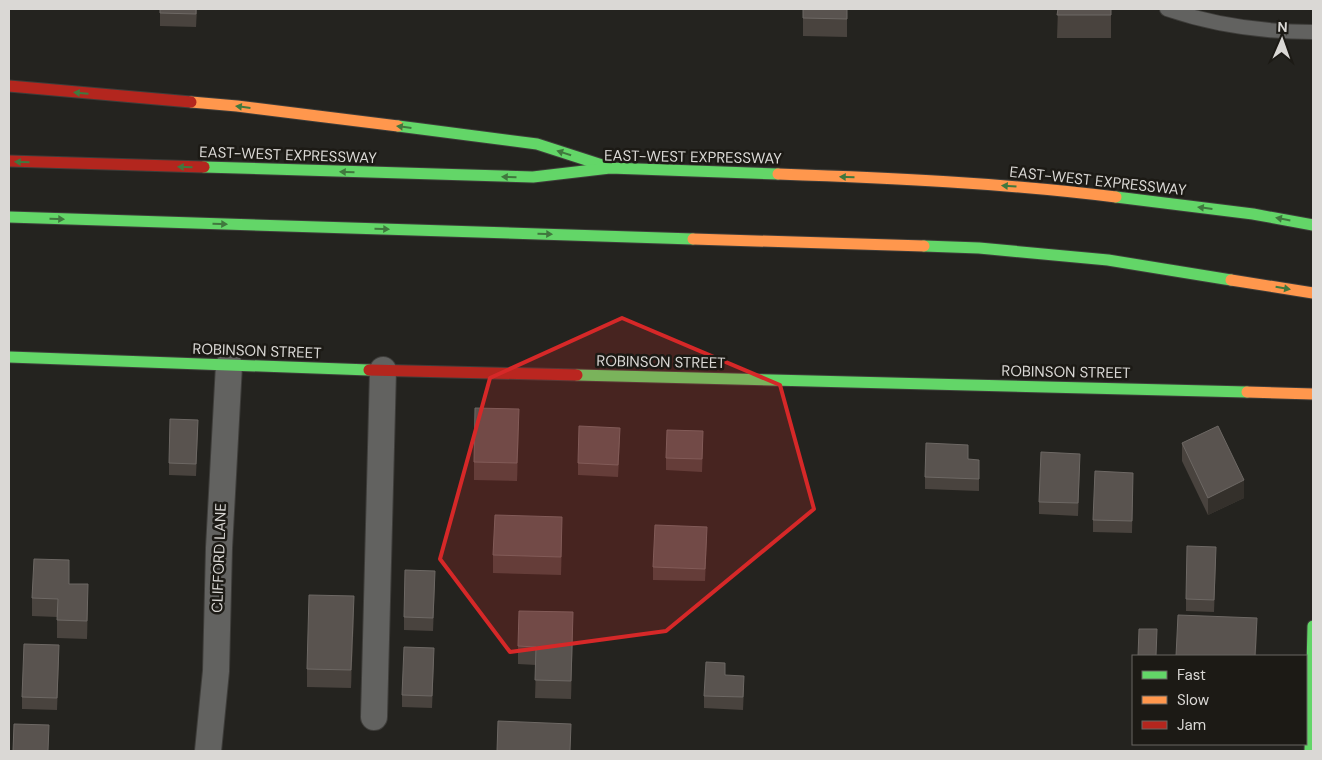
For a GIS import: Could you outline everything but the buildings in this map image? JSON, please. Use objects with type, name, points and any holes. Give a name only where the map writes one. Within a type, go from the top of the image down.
[{"type":"main road","points":[[9,86],[237,106],[537,144],[610,168]]},
{"type":"main road","name":"EAST-WEST EXPRESSWAY","points":[[9,161],[533,177],[610,168],[890,178],[1060,190],[1253,214],[1313,225]]},
{"type":"main road","points":[[10,217],[979,248],[1108,260],[1313,293]]},
{"type":"main road","name":"ROBINSON STREET","points":[[9,357],[383,370],[1313,394]]},
{"type":"main road","points":[[1310,751],[1313,626]]},
{"type":"street","name":"CLIFFORD LANE","points":[[208,751],[216,671],[219,548],[229,365]]},
{"type":"street","points":[[374,717],[383,370]]},
{"type":"lane","points":[[1167,9],[1220,24],[1289,32],[1313,32]]},
{"type":"highlighted area","points":[[622,318],[780,385],[814,509],[666,631],[510,652],[440,559],[490,378]]},
{"type":"traffic: fast","points":[[398,126],[537,144],[602,165]]},
{"type":"traffic: fast","points":[[204,167],[533,177],[610,168],[778,174]]},
{"type":"traffic: fast","points":[[1116,197],[1253,214],[1313,225]]},
{"type":"traffic: fast","points":[[9,217],[693,239]]},
{"type":"traffic: fast","points":[[924,246],[979,248],[1108,260],[1231,280]]},
{"type":"traffic: fast","points":[[9,357],[369,370]]},
{"type":"traffic: fast","points":[[577,375],[1247,392]]},
{"type":"traffic: fast","points":[[1310,751],[1313,626]]},
{"type":"traffic: slow","points":[[191,102],[398,126]]},
{"type":"traffic: slow","points":[[778,174],[905,179],[1116,197]]},
{"type":"traffic: slow","points":[[693,239],[924,246]]},
{"type":"traffic: slow","points":[[1231,280],[1313,293]]},
{"type":"traffic: slow","points":[[1247,392],[1313,394]]},
{"type":"traffic: jam","points":[[9,86],[191,102]]},
{"type":"traffic: jam","points":[[9,161],[204,167]]},
{"type":"traffic: jam","points":[[369,370],[577,375]]}]
